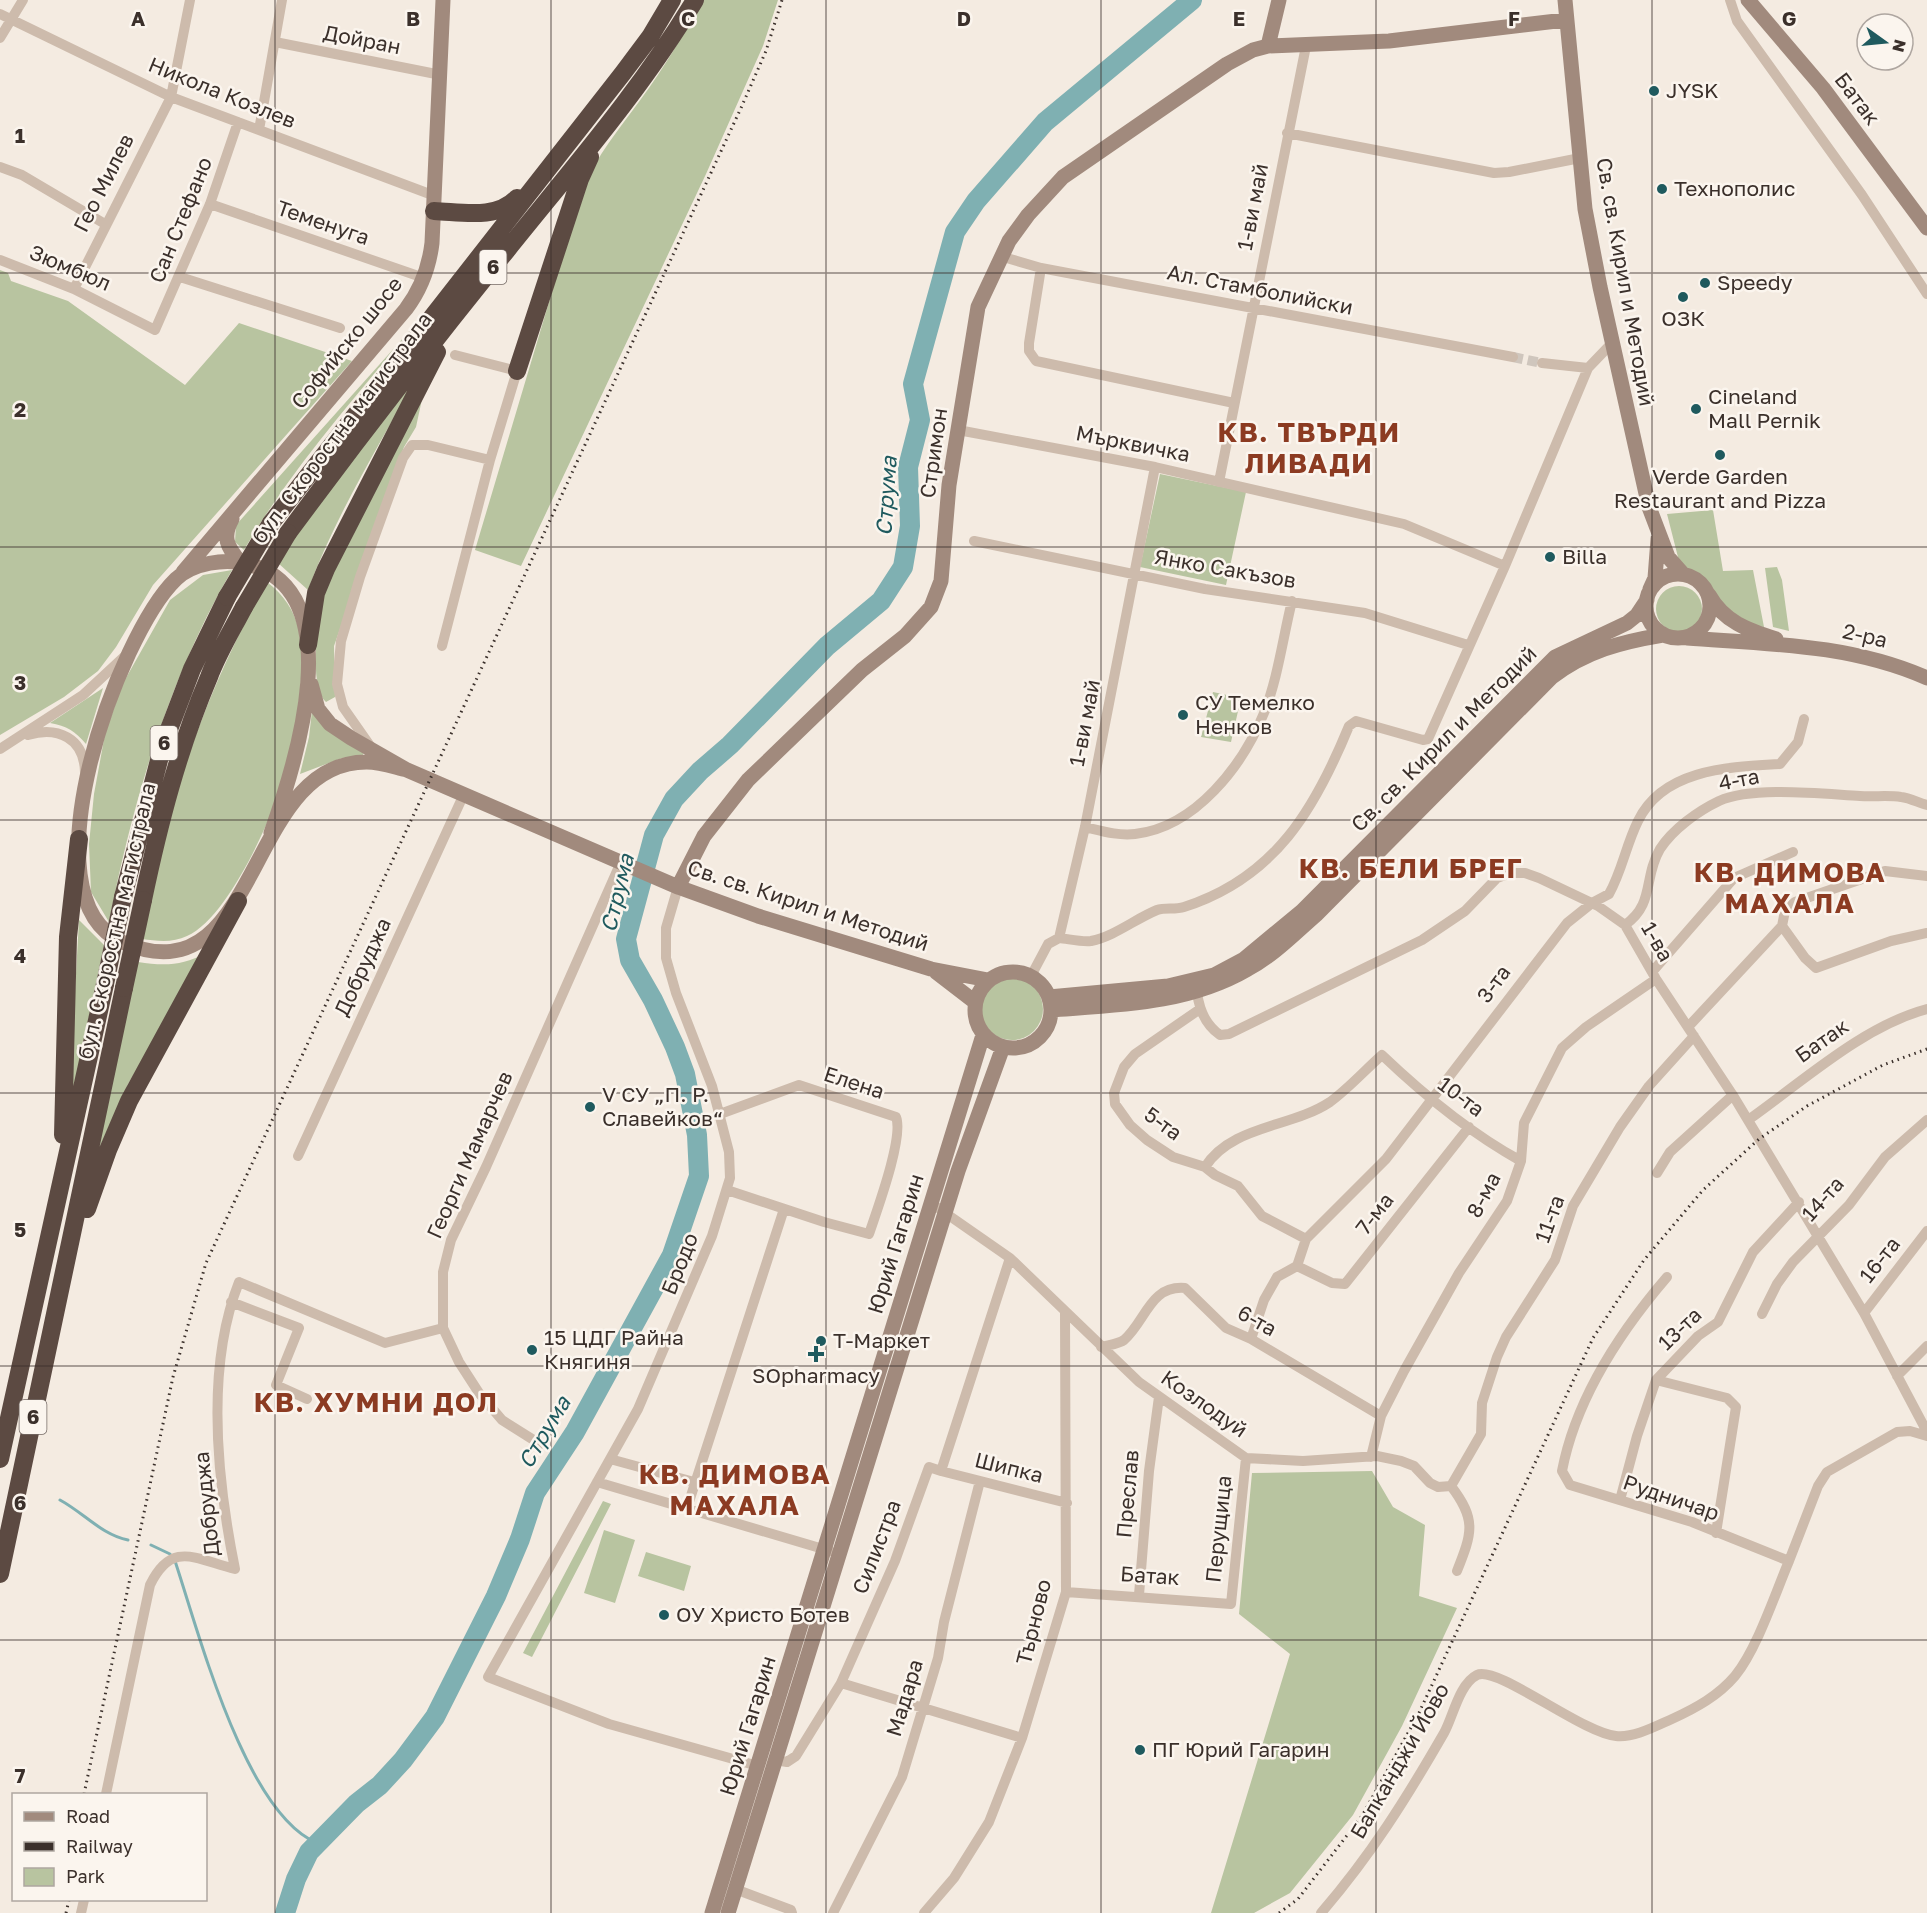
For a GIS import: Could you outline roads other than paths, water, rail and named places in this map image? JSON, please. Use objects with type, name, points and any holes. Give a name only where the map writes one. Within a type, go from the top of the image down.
[{"type":"highway","name":"бул. Скоростна магистрала","points":[[0,1459],[123,897],[163,744],[192,669],[227,597],[271,524],[650,37],[672,0]]},
{"type":"highway","name":"бул. Скоростна магистрала","points":[[0,1574],[159,826],[181,749],[209,675],[244,607],[288,533],[462,305],[667,47],[695,0]]},
{"type":"highway","points":[[517,371],[580,179],[602,131]]},
{"type":"highway","points":[[435,203],[499,210],[512,203],[546,170]]},
{"type":"highway","points":[[308,652],[316,593],[326,569],[462,305]]},
{"type":"highway","points":[[62,1178],[68,937],[79,839]]},
{"type":"highway","points":[[60,1284],[108,1150],[129,1101],[238,901]]},
{"type":"main road","name":"Софийско шосе","points":[[271,833],[238,901],[218,926],[204,938],[188,946],[151,950],[123,943],[107,934],[94,919],[84,896],[79,839],[85,787],[107,705],[129,651],[155,607],[177,579],[406,309],[424,278],[431,254],[435,203],[443,0]]},
{"type":"main road","points":[[1279,0],[1268,46],[1389,41],[1565,20]]},
{"type":"main road","name":"Св. св. Кирил и Методий","points":[[1565,0],[1565,20],[1585,210],[1612,343],[1640,474],[1658,533],[1668,557],[1683,574]]},
{"type":"main road","name":"Батак","points":[[1748,0],[1823,88],[1927,228]]},
{"type":"main road","name":"Стримон","points":[[673,884],[704,836],[748,780],[862,670],[905,636],[931,607],[941,581],[949,485],[978,307],[1000,255],[1028,215],[1063,177],[1227,64],[1253,50],[1268,46]]},
{"type":"main road","name":"Софийско шосе","points":[[236,510],[226,536],[231,552],[240,562]]},
{"type":"main road","name":"Св. св. Кирил и Методий","points":[[1196,986],[1230,968],[1265,943],[1310,903],[1555,657],[1627,623],[1637,615],[1655,578],[1658,533]]},
{"type":"main road","points":[[177,579],[194,568],[208,564],[240,562],[269,572],[288,588],[299,605],[308,652],[304,715],[291,777],[271,833]]},
{"type":"main road","points":[[1683,574],[1698,581],[1708,595],[1709,616],[1697,633],[1687,638],[1671,638],[1663,635],[1649,620],[1648,595],[1664,577],[1683,574]]},
{"type":"main road","name":"2-ра","points":[[1708,595],[1720,612],[1737,625],[1791,644]]},
{"type":"main road","name":"Св. св. Кирил и Методий","points":[[1050,1004],[1127,991],[1196,986],[1248,969],[1278,949],[1317,914],[1552,677],[1576,660],[1602,648],[1663,635]]},
{"type":"main road","name":"2-ра","points":[[1687,638],[1791,644],[1884,661],[1927,678]]},
{"type":"main road","name":"Св. св. Кирил и Методий","points":[[308,652],[312,692],[318,709],[330,723],[374,752],[407,770],[627,865],[758,916],[931,969],[988,980]]},
{"type":"main road","name":"Св. св. Кирил и Методий","points":[[271,833],[294,799],[319,776],[351,764],[367,762],[407,770]]},
{"type":"main road","name":"Св. св. Кирил и Методий","points":[[931,969],[975,1002]]},
{"type":"main road","points":[[1012,972],[1031,976],[1042,984],[1050,1004],[1049,1024],[1036,1041],[1024,1047],[1003,1047],[984,1035],[975,1016],[975,1002],[988,980],[1012,972]]},
{"type":"main road","name":"Юрий Гагарин","points":[[728,1913],[775,1760],[831,1551],[931,1203],[984,1035]]},
{"type":"main road","name":"Юрий Гагарин","points":[[712,1913],[758,1766],[944,1214],[1003,1047]]},
{"type":"street","points":[[0,38],[13,20],[23,0]]},
{"type":"street","name":"Гео Милев","points":[[74,289],[171,97],[190,0]]},
{"type":"street","points":[[259,130],[282,0]]},
{"type":"street","points":[[1730,0],[1737,21],[1862,195],[1927,294]]},
{"type":"street","name":"Никола Козлев","points":[[0,14],[171,97],[259,130],[435,203]]},
{"type":"street","name":"Дойран","points":[[275,42],[441,75]]},
{"type":"street","name":"1-ви май","points":[[1219,482],[1306,46]]},
{"type":"street","name":"Сан Стефано","points":[[155,330],[210,204],[238,123]]},
{"type":"street","points":[[1287,133],[1494,173],[1580,158]]},
{"type":"street","points":[[0,167],[21,176],[105,224]]},
{"type":"street","name":"Теменуга","points":[[210,204],[424,278]]},
{"type":"street","name":"Ал. Стамболийски","points":[[1000,255],[1041,268],[1514,357]]},
{"type":"street","name":"Зюмбюл","points":[[0,260],[74,289],[155,330]]},
{"type":"street","points":[[1041,268],[1029,343],[1029,351],[1036,361],[1234,403]]},
{"type":"street","points":[[180,277],[340,328]]},
{"type":"street","points":[[1059,938],[1090,941],[1133,924],[1158,910],[1183,908],[1226,888],[1264,865],[1299,824],[1328,778],[1348,726],[1356,721],[1364,721],[1423,740],[1428,739],[1505,566],[1588,368],[1612,343]]},
{"type":"street","points":[[442,646],[490,460],[517,371],[455,355]]},
{"type":"street","points":[[1542,363],[1588,368]]},
{"type":"street","name":"Мърквичка","points":[[958,430],[1155,467],[1404,524],[1505,566]]},
{"type":"street","points":[[374,752],[344,707],[337,684],[341,641],[360,577],[403,458],[412,445],[428,445],[490,460]]},
{"type":"street","name":"1-ви май","points":[[1031,976],[1048,944],[1059,938],[1085,827],[1155,467]]},
{"type":"street","name":"Янко Сакъзов","points":[[974,541],[1133,572],[1205,589],[1365,613],[1468,645]]},
{"type":"street","points":[[1085,827],[1117,834],[1136,834],[1155,828],[1199,804],[1229,774],[1245,751],[1265,710],[1293,601]]},
{"type":"street","points":[[0,749],[83,695],[129,651]]},
{"type":"street","name":"3-та","points":[[1297,1266],[1306,1239],[1386,1159],[1534,963],[1554,942],[1567,923],[1609,894],[1624,861],[1637,822],[1657,794],[1686,777],[1742,766],[1780,764],[1798,742],[1804,719]]},
{"type":"street","points":[[19,738],[46,731],[68,736],[83,756],[85,787]]},
{"type":"street","name":"4-та","points":[[1625,926],[1639,916],[1646,901],[1650,875],[1660,850],[1680,826],[1720,800],[1756,794],[1794,793],[1902,797],[1927,805]]},
{"type":"street","name":"Добруджа","points":[[298,1156],[464,794]]},
{"type":"street","name":"8-ма","points":[[1371,1457],[1381,1416],[1459,1273],[1507,1201],[1521,1161],[1524,1123],[1562,1048],[1654,975],[1734,878],[1793,852]]},
{"type":"street","name":"Георги Мамарчев","points":[[540,1444],[502,1420],[479,1393],[459,1362],[443,1328],[443,1272],[451,1240],[627,865]]},
{"type":"street","name":"11-та","points":[[1451,1486],[1481,1434],[1482,1403],[1497,1357],[1506,1337],[1556,1260],[1573,1206],[1614,1137],[1649,1086],[1691,1032],[1782,926],[1785,911],[1807,896],[1885,871],[1927,876]]},
{"type":"street","name":"1-ва","points":[[1196,986],[1200,1009],[1209,1027],[1220,1035],[1246,1027],[1422,940],[1465,911],[1497,878],[1510,873],[1525,873],[1539,878],[1593,903],[1625,926],[1654,975],[1733,1095],[1864,1313],[1927,1434]]},
{"type":"street","name":"Стримон","points":[[672,903],[673,884]]},
{"type":"street","name":"Бродо","points":[[672,903],[666,928],[666,958],[676,993],[712,1086],[729,1152],[730,1178],[712,1236],[680,1315],[638,1408],[488,1677],[609,1724],[758,1766]]},
{"type":"street","points":[[1782,926],[1805,958],[1816,968],[1891,941],[1927,933]]},
{"type":"street","name":"5-та","points":[[1200,1009],[1136,1054],[1124,1067],[1114,1093],[1115,1104],[1120,1114],[1147,1140],[1173,1157],[1205,1167],[1215,1175],[1238,1186],[1262,1216],[1306,1239]]},
{"type":"street","name":"Батак","points":[[1748,1120],[1864,1037],[1906,1014],[1927,1009]]},
{"type":"street","name":"10-та","points":[[1205,1167],[1215,1152],[1240,1138],[1304,1115],[1330,1102],[1382,1055],[1431,1101],[1492,1145],[1521,1161]]},
{"type":"street","name":"Елена","points":[[720,1114],[799,1085],[896,1117],[898,1123],[896,1142],[869,1234],[784,1209]]},
{"type":"street","points":[[1657,1173],[1670,1152],[1733,1095]]},
{"type":"street","name":"14-та","points":[[1762,1314],[1777,1284],[1817,1235],[1849,1205],[1885,1157],[1927,1120]]},
{"type":"street","name":"7-ма","points":[[1297,1266],[1332,1283],[1345,1284],[1469,1127]]},
{"type":"street","points":[[687,1508],[784,1209],[727,1190]]},
{"type":"street","name":"13-та","points":[[1620,1500],[1637,1436],[1656,1380],[1698,1336],[1718,1322],[1752,1252],[1799,1202]]},
{"type":"street","name":"Козлодуй","points":[[931,1203],[1010,1258],[1101,1347],[1159,1397],[1246,1458],[1303,1461],[1353,1456],[1401,1461],[1414,1466],[1430,1483],[1438,1487],[1451,1486]]},
{"type":"street","name":"16-та","points":[[1864,1313],[1927,1231]]},
{"type":"street","points":[[941,1471],[1010,1258]]},
{"type":"street","points":[[1251,1339],[1264,1300],[1278,1277],[1297,1266]]},
{"type":"street","name":"Рудничар","points":[[1667,1278],[1634,1315],[1614,1346],[1587,1397],[1566,1451],[1562,1472],[1570,1485],[1692,1521],[1716,1533],[1789,1561]]},
{"type":"street","points":[[307,1399],[276,1385],[299,1328],[231,1302],[239,1282],[385,1344],[443,1328]]},
{"type":"street","name":"6-та","points":[[1101,1347],[1123,1341],[1157,1297],[1171,1287],[1185,1288],[1226,1328],[1251,1339],[1381,1416]]},
{"type":"street","name":"Добруджа","points":[[106,1793],[150,1585],[157,1571],[173,1558],[235,1569],[226,1524],[220,1447],[219,1363],[231,1302]]},
{"type":"street","name":"Търново","points":[[924,1913],[954,1878],[989,1822],[1022,1738],[1066,1592],[1065,1312]]},
{"type":"street","points":[[1897,1376],[1927,1346]]},
{"type":"street","points":[[1656,1380],[1726,1398],[1736,1407],[1716,1533]]},
{"type":"street","name":"Преслав","points":[[1139,1595],[1149,1472],[1159,1397]]},
{"type":"street","points":[[1789,1561],[1818,1486],[1827,1472],[1897,1432],[1910,1431],[1927,1434]]},
{"type":"street","name":"Перущица","points":[[1231,1604],[1246,1458]]},
{"type":"street","points":[[610,1459],[694,1482]]},
{"type":"street","name":"Силистра","points":[[841,1683],[894,1561],[929,1467],[941,1471]]},
{"type":"street","name":"Шипка","points":[[941,1471],[1067,1503]]},
{"type":"street","name":"Мадара","points":[[833,1913],[902,1778],[938,1658],[980,1481]]},
{"type":"street","points":[[597,1482],[831,1551]]},
{"type":"street","points":[[1451,1486],[1470,1520],[1471,1534],[1457,1570]]},
{"type":"street","name":"Балканджи Йово","points":[[1321,1913],[1367,1859],[1403,1805],[1450,1723],[1467,1684],[1476,1675],[1491,1674],[1521,1689],[1570,1720],[1617,1737],[1651,1728],[1695,1708],[1718,1693],[1736,1674],[1789,1561]]},
{"type":"street","name":"Батак","points":[[1066,1592],[1139,1595],[1231,1604]]},
{"type":"street","points":[[775,1760],[787,1762],[796,1756],[841,1683],[1022,1738]]},
{"type":"street","points":[[735,1889],[794,1912]]},
{"type":"waterway","name":"Струма","points":[[285,1913],[296,1879],[309,1852],[357,1803],[380,1785],[403,1760],[435,1717],[496,1596],[520,1539],[535,1493],[575,1432],[672,1255],[699,1176],[697,1135],[685,1074],[653,1000],[630,960],[626,939],[654,835],[674,799],[700,771],[730,745],[827,646],[881,601],[903,567],[910,526],[908,467],[920,420],[913,384],[955,232],[976,201],[1045,122],[1192,0]]},
{"type":"waterway","points":[[60,1500],[101,1529],[128,1540]]},
{"type":"waterway","points":[[151,1545],[170,1554],[175,1561],[211,1674],[247,1760],[268,1796],[291,1825],[317,1843]]},
{"type":"tunnel","points":[[1513,357],[1542,363]]},
{"type":"railway","points":[[84,1793],[173,1377],[206,1263],[741,108],[766,51],[782,0]]},
{"type":"railway","points":[[1279,1913],[1298,1899],[1362,1816],[1418,1715],[1593,1338],[1644,1260],[1703,1190],[1759,1139],[1807,1106],[1883,1065],[1927,1049]]},
{"type":"railway","points":[[66,1913],[69,1901]]},
{"type":"place","name":"JYSK","points":[[1654,91]]},
{"type":"place","name":"Технополис","points":[[1662,189]]},
{"type":"place","name":"Speedy","points":[[1705,283]]},
{"type":"place","name":"ОЗК","points":[[1683,297]]},
{"type":"place","name":"Cineland Mall Pernik","points":[[1696,409]]},
{"type":"place","name":"Verde Garden Restaurant and Pizza","points":[[1720,455]]},
{"type":"place","name":"Billa","points":[[1550,557]]},
{"type":"place","name":"СУ Темелко Ненков","points":[[1183,715]]},
{"type":"place","name":"V СУ „П. Р. Славейков“","points":[[590,1107]]},
{"type":"place","name":"Т-Маркет","points":[[821,1341]]},
{"type":"place","name":"15 ЦДГ Райна Княгиня","points":[[532,1350]]},
{"type":"place","name":"SOpharmacy","points":[[816,1354]]},
{"type":"place","name":"ОУ Христо Ботев","points":[[664,1615]]},
{"type":"place","name":"ПГ Юрий Гагарин","points":[[1140,1750]]},
{"type":"district","name":"КВ. ТВЪРДИ ЛИВАДИ","points":[[1309,448]]},
{"type":"district","name":"КВ. БЕЛИ БРЕГ","points":[[1411,869]]},
{"type":"district","name":"КВ. ДИМОВА МАХАЛА","points":[[1790,888]]},
{"type":"district","name":"КВ. ХУМНИ ДОЛ","points":[[376,1403]]},
{"type":"district","name":"КВ. ДИМОВА МАХАЛА","points":[[735,1490]]}]
